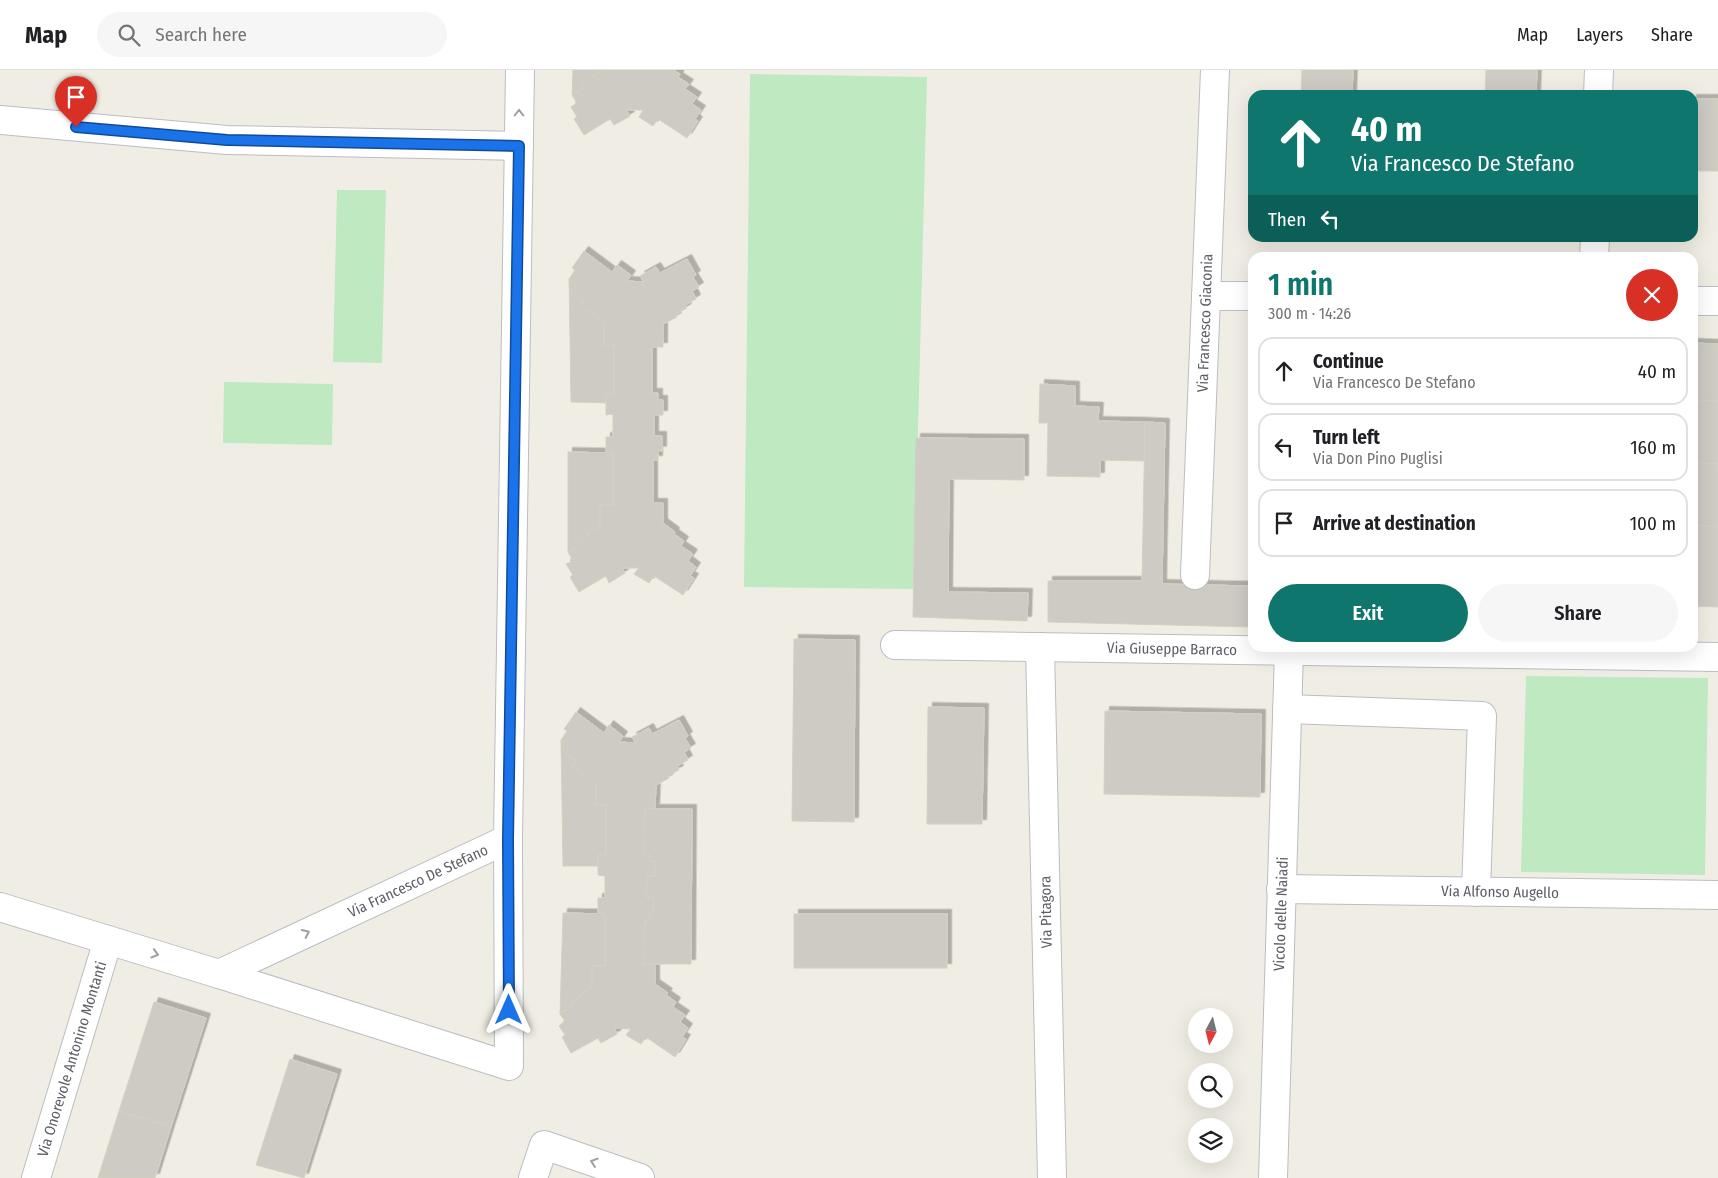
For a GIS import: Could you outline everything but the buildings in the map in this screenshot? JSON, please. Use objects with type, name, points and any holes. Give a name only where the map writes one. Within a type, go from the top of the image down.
[{"type":"street","points":[[0,906],[509,1066],[508,839],[520,70]]},
{"type":"street","name":"Via Francesco Giaconia","points":[[1195,575],[1215,70]]},
{"type":"street","points":[[1598,90],[1599,70]]},
{"type":"street","points":[[0,120],[227,140],[519,146]]},
{"type":"street","points":[[1206,296],[1248,296]]},
{"type":"street","points":[[1698,301],[1718,301]]},
{"type":"street","name":"Via Giuseppe Barraco","points":[[895,645],[1248,650]]},
{"type":"street","name":"Via Pitagora","points":[[1040,647],[1052,1178]]},
{"type":"street","name":"Vicolo delle Naiadi","points":[[1272,1178],[1289,652]]},
{"type":"street","name":"Via Giuseppe Barraco","points":[[1606,652],[1718,657]]},
{"type":"street","points":[[1287,709],[1482,716],[1476,892]]},
{"type":"street","name":"Via Francesco De Stefano","points":[[218,974],[508,839]]},
{"type":"street","name":"Via Alfonso Augello","points":[[1281,889],[1718,895]]},
{"type":"street","name":"Via Onorevole Antonino Montanti","points":[[36,1178],[108,940]]},
{"type":"street","points":[[533,1178],[544,1146],[640,1178]]},
{"type":"green space","points":[[750,74],[927,77],[914,589],[744,587]]},
{"type":"green space","points":[[337,190],[386,190],[382,363],[333,362]]},
{"type":"green space","points":[[224,382],[333,384],[332,445],[223,443]]},
{"type":"green space","points":[[1526,676],[1708,678],[1705,875],[1521,872]]},
{"type":"route","points":[[76,127],[227,140],[519,146],[508,839],[509,1010]]}]
